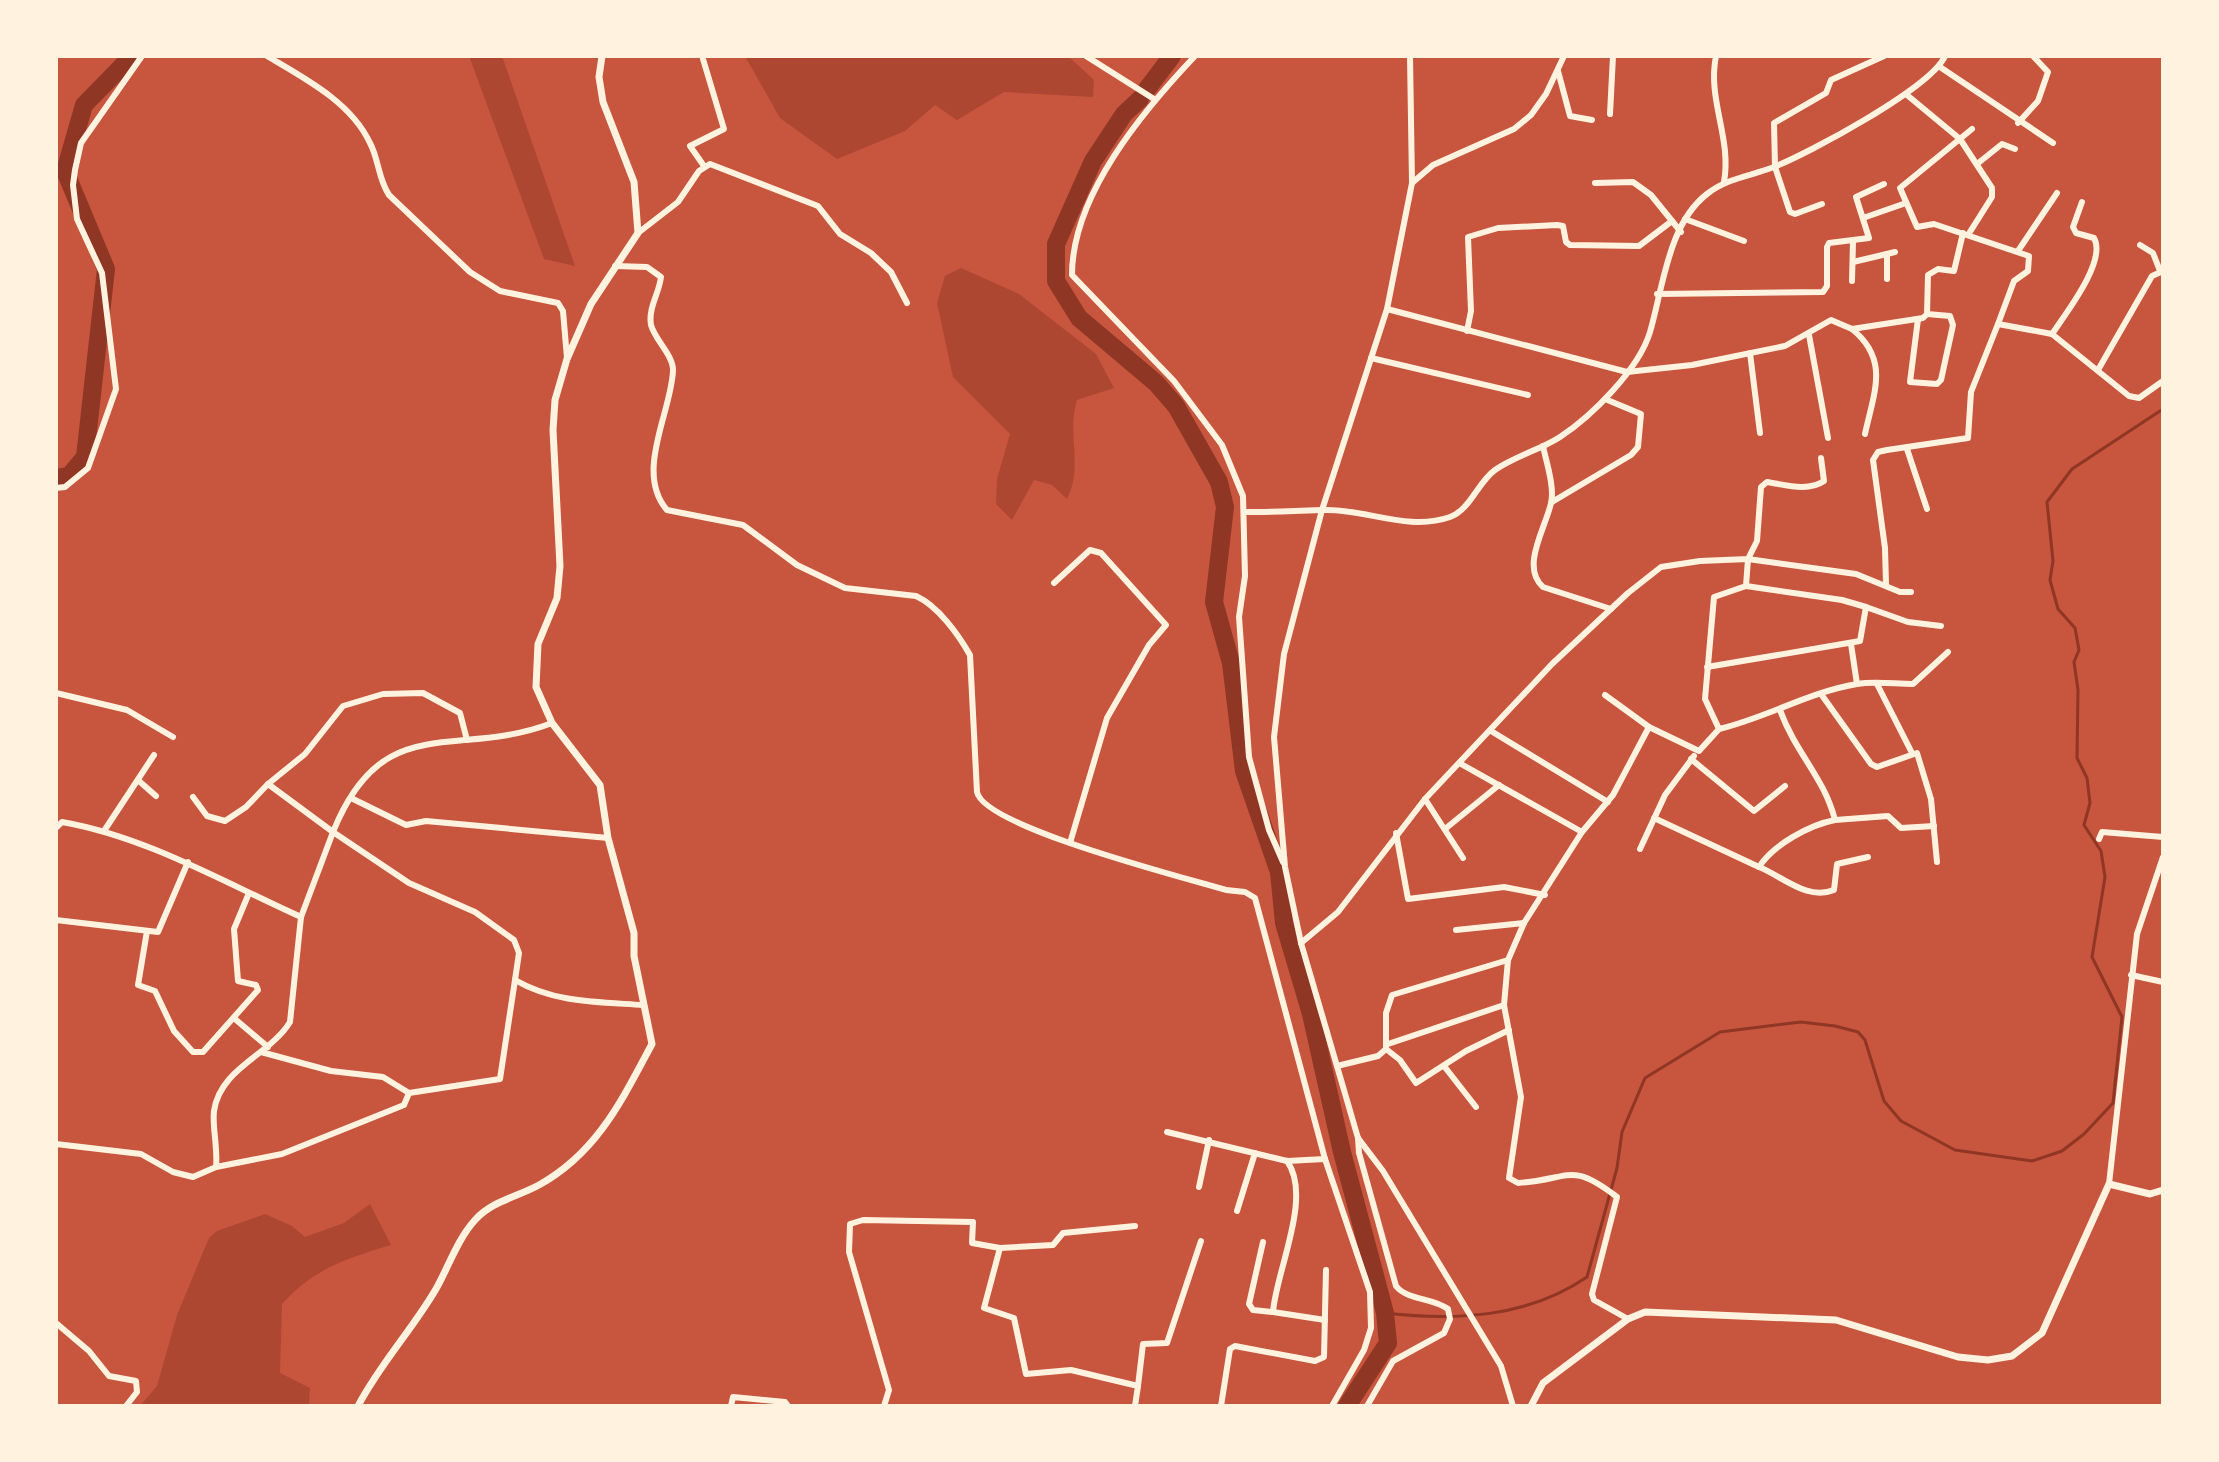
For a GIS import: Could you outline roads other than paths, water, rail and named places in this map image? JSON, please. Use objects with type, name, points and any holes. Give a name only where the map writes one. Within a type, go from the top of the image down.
[{"type":"street","points":[[56,488],[65,487],[88,468],[116,389],[102,273],[77,219],[73,185],[75,170],[81,143],[142,56]]},
{"type":"street","points":[[267,56],[306,79],[348,112],[371,144],[380,181],[389,195],[470,272],[500,291],[558,303],[563,311],[567,359]]},
{"type":"street","points":[[602,56],[599,77],[603,102],[634,182],[638,233]]},
{"type":"street","points":[[1086,56],[1154,99]]},
{"type":"street","points":[[1195,56],[1154,99],[1093,192],[1072,247],[1072,275],[1174,381],[1222,445],[1243,496],[1245,576],[1239,617],[1249,757],[1269,830],[1285,867]]},
{"type":"street","points":[[1367,1406],[1393,1361],[1444,1333],[1450,1319],[1448,1309],[1441,1304],[1402,1293],[1396,1286],[1359,1153],[1358,1138],[1301,943],[1285,867],[1274,737],[1284,654],[1322,510],[1387,309],[1412,183],[1410,56]]},
{"type":"street","points":[[1412,183],[1433,165],[1514,129],[1531,115],[1564,56]]},
{"type":"street","points":[[1610,114],[1613,56]]},
{"type":"street","points":[[1716,56],[1713,99],[1726,148],[1724,182]]},
{"type":"street","points":[[1822,204],[1795,214],[1790,212],[1775,167],[1772,129],[1780,117],[1826,93],[1831,80],[1884,56]]},
{"type":"street","points":[[1244,512],[1322,510],[1382,519],[1449,518],[1459,513],[1495,469],[1561,436],[1605,399],[1627,372],[1650,334],[1657,294],[1685,219],[1706,195],[1724,182],[1775,167],[1907,95],[1940,67],[1945,56]]},
{"type":"street","points":[[2018,123],[2038,101],[2048,72],[2048,68],[2033,56]]},
{"type":"street","points":[[703,59],[724,129],[690,146],[704,166]]},
{"type":"street","points":[[1940,67],[2018,123],[2053,143]]},
{"type":"street","points":[[1558,71],[1570,116],[1592,120]]},
{"type":"street","points":[[1907,95],[1960,139],[1993,193],[1965,234],[1954,271],[1938,269],[1928,275],[1927,314]]},
{"type":"street","points":[[1886,584],[1885,548],[1873,460],[1878,452],[1968,438],[1971,392],[2014,281],[2028,271],[2031,263],[2029,256],[2018,251],[1934,224],[1917,227],[1906,203],[1900,188],[1903,184],[1972,129]]},
{"type":"street","points":[[1977,164],[2002,144],[2015,149]]},
{"type":"street","points":[[358,1406],[379,1367],[411,1325],[475,1220],[492,1205],[540,1184],[607,1127],[652,1044],[634,956],[634,933],[608,838],[600,785],[552,723],[536,687],[538,644],[557,598],[560,566],[553,430],[555,400],[567,359],[591,304],[638,233],[678,202],[704,166]]},
{"type":"street","points":[[704,166],[718,167],[818,206],[840,234],[862,246],[891,272],[907,303]]},
{"type":"street","points":[[1595,183],[1633,182],[1651,195],[1681,232]]},
{"type":"street","points":[[1657,294],[1823,292],[1827,286],[1829,243],[1869,238],[1856,197],[1884,184]]},
{"type":"street","points":[[2018,251],[2057,193]]},
{"type":"street","points":[[2052,334],[2097,260],[2098,246],[2094,238],[2076,233],[2073,227],[2082,202]]},
{"type":"street","points":[[1863,218],[1906,203]]},
{"type":"street","points":[[1685,219],[1744,241]]},
{"type":"street","points":[[1467,331],[1471,311],[1468,237],[1498,228],[1557,225],[1563,226],[1566,242],[1570,245],[1639,246],[1672,221]]},
{"type":"street","points":[[1852,281],[1853,241]]},
{"type":"street","points":[[2098,370],[2145,287],[2161,271],[2153,253],[2140,245]]},
{"type":"street","points":[[1853,262],[1891,253],[1887,279]]},
{"type":"street","points":[[615,266],[647,267],[661,277],[650,313],[651,323],[673,370],[657,443],[656,480],[661,502],[667,510],[743,525],[797,565],[845,588],[916,596],[926,600],[959,636],[970,655],[979,799],[1042,834],[1226,890],[1245,892],[1255,898],[1325,1159],[1370,1292],[1372,1313],[1364,1350],[1332,1406]]},
{"type":"street","points":[[1387,309],[1627,372],[1657,371],[1785,346],[1809,335],[1823,321],[1831,320],[1852,329],[1868,343],[1877,374],[1865,434]]},
{"type":"street","points":[[1852,329],[1918,319],[1927,314],[1950,316],[1953,325],[1941,380],[1937,384],[1910,382],[1918,319]]},
{"type":"street","points":[[1998,324],[2052,334],[2129,396],[2139,398],[2163,381]]},
{"type":"street","points":[[1809,335],[1828,438]]},
{"type":"street","points":[[1750,353],[1760,433]]},
{"type":"street","points":[[1371,358],[1528,395]]},
{"type":"street","points":[[1552,502],[1631,455],[1638,447],[1641,414],[1605,399]]},
{"type":"street","points":[[1543,446],[1552,502],[1539,534],[1536,581],[1543,587],[1611,609]]},
{"type":"street","points":[[1907,449],[1927,509]]},
{"type":"street","points":[[1746,586],[1748,559],[1757,541],[1761,487],[1767,482],[1809,487],[1821,484],[1824,481],[1821,458]]},
{"type":"street","points":[[1054,583],[1090,550],[1101,553],[1166,625],[1149,645],[1107,718],[1070,843]]},
{"type":"street","points":[[1301,943],[1338,912],[1425,799],[1552,664],[1661,567],[1700,561],[1748,559],[1856,574],[1900,592],[1911,592]]},
{"type":"street","points":[[1719,729],[1705,699],[1714,597],[1746,586],[1842,600],[1908,622],[1941,626]]},
{"type":"street","points":[[1707,667],[1860,641],[1866,607]]},
{"type":"street","points":[[1851,644],[1857,684]]},
{"type":"street","points":[[1640,849],[1665,795],[1691,759],[1719,729],[1857,684],[1913,684],[1948,652]]},
{"type":"street","points":[[1877,684],[1912,753]]},
{"type":"street","points":[[56,693],[127,710],[173,737]]},
{"type":"street","points":[[193,797],[207,816],[225,821],[246,807],[268,784],[305,754],[343,706],[383,694],[423,693],[460,713],[467,740]]},
{"type":"street","points":[[1821,694],[1871,764],[1877,767],[1917,753],[1925,771],[1937,862]]},
{"type":"street","points":[[1605,695],[1649,727],[1699,751]]},
{"type":"street","points":[[1780,710],[1802,759],[1828,791],[1835,820]]},
{"type":"street","points":[[216,1167],[218,1145],[214,1112],[232,1075],[282,1036],[290,1022],[301,917],[333,832],[351,798],[389,755],[407,747],[484,741],[525,734],[552,723]]},
{"type":"street","points":[[1628,1319],[1594,1300],[1592,1294],[1617,1197],[1594,1180],[1577,1173],[1518,1183],[1509,1178],[1521,1097],[1504,1005],[1508,960],[1524,923],[1545,895],[1582,832],[1608,802],[1649,727]]},
{"type":"street","points":[[1491,731],[1608,802]]},
{"type":"street","points":[[104,831],[154,755]]},
{"type":"street","points":[[1691,759],[1754,811],[1785,786]]},
{"type":"street","points":[[1461,764],[1582,832]]},
{"type":"street","points":[[139,781],[156,796]]},
{"type":"street","points":[[261,1052],[331,1071],[383,1077],[409,1093],[500,1079],[519,953],[514,940],[475,912],[409,883],[268,784]]},
{"type":"street","points":[[1445,829],[1499,785]]},
{"type":"street","points":[[351,798],[406,825],[426,821],[608,838]]},
{"type":"street","points":[[1425,799],[1463,858]]},
{"type":"street","points":[[1759,867],[1775,849],[1835,820],[1888,816],[1901,828],[1934,826]]},
{"type":"street","points":[[1654,818],[1803,890],[1827,893],[1834,890],[1837,864],[1868,857]]},
{"type":"street","points":[[56,828],[65,822],[104,831],[188,862],[301,917]]},
{"type":"street","points":[[2099,839],[2102,832],[2163,837]]},
{"type":"street","points":[[1396,833],[1408,899],[1504,887],[1545,895]]},
{"type":"street","points":[[1531,1406],[1543,1383],[1628,1319],[1645,1312],[1836,1320],[1958,1357],[1988,1360],[2012,1356],[2042,1333],[2109,1184],[2137,934],[2163,857]]},
{"type":"street","points":[[56,920],[158,932],[188,862]]},
{"type":"street","points":[[147,931],[138,985],[155,991],[182,1042],[193,1052],[203,1052],[258,990],[256,985],[238,981],[234,929],[249,893]]},
{"type":"street","points":[[1456,930],[1524,923]]},
{"type":"street","points":[[1508,960],[1392,995],[1386,1013],[1387,1047],[1416,1083],[1509,1030]]},
{"type":"street","points":[[2131,975],[2163,982]]},
{"type":"street","points":[[515,980],[533,991],[572,1001],[643,1005]]},
{"type":"street","points":[[1337,1066],[1378,1056],[1387,1047],[1504,1005]]},
{"type":"street","points":[[235,1019],[268,1047]]},
{"type":"street","points":[[1444,1066],[1476,1107]]},
{"type":"street","points":[[56,1144],[141,1154],[173,1172],[193,1177],[216,1167],[282,1154],[404,1105],[409,1093]]},
{"type":"street","points":[[1167,1132],[1287,1161],[1325,1159]]},
{"type":"street","points":[[1358,1138],[1501,1366],[1513,1406]]},
{"type":"street","points":[[1199,1187],[1209,1140]]},
{"type":"street","points":[[1237,1211],[1255,1153]]},
{"type":"street","points":[[1273,1312],[1292,1227],[1296,1179],[1287,1161]]},
{"type":"street","points":[[2109,1184],[2150,1194],[2163,1190]]},
{"type":"street","points":[[884,1406],[889,1390],[849,1252],[850,1224],[863,1220],[973,1222],[972,1243],[1000,1248],[1053,1245],[1063,1233],[1071,1231],[1135,1226]]},
{"type":"street","points":[[1135,1406],[1143,1344],[1167,1343],[1201,1241]]},
{"type":"street","points":[[1263,1242],[1249,1304],[1253,1310],[1325,1320]]},
{"type":"street","points":[[1000,1248],[984,1308],[1014,1318],[1026,1374],[1071,1370],[1138,1386]]},
{"type":"street","points":[[1221,1406],[1230,1349],[1235,1346],[1322,1360],[1326,1270]]},
{"type":"street","points":[[56,1323],[89,1351],[109,1376],[136,1381],[137,1392],[126,1406]]},
{"type":"street","points":[[731,1406],[733,1397],[785,1402],[788,1406]]},
{"type":"waterway","points":[[56,478],[69,476],[85,457],[106,269],[65,171],[84,105],[132,56]]},
{"type":"waterway","points":[[1147,89],[1172,56]]},
{"type":"waterway","points":[[1140,99],[1124,114],[1093,161],[1056,244],[1056,281],[1079,318],[1156,383],[1176,406],[1219,482],[1225,507],[1214,602],[1231,663],[1244,771],[1279,872],[1284,923],[1311,1014],[1342,1152],[1385,1313],[1388,1343],[1347,1406]]},
{"type":"waterway","points":[[1385,1313],[1438,1317],[1515,1309],[1564,1291],[1587,1277],[1617,1168],[1622,1132],[1645,1078],[1720,1032],[1801,1022],[1858,1032],[1865,1040],[1884,1101],[1901,1121],[1955,1150],[2032,1161],[2062,1151],[2084,1134],[2113,1103],[2122,1017],[2092,957],[2105,877],[2101,851],[2084,825],[2090,803],[2087,778],[2077,758],[2078,690],[2074,662],[2079,650],[2075,628],[2058,609],[2050,580],[2053,561],[2047,502],[2072,469],[2163,409]]}]
